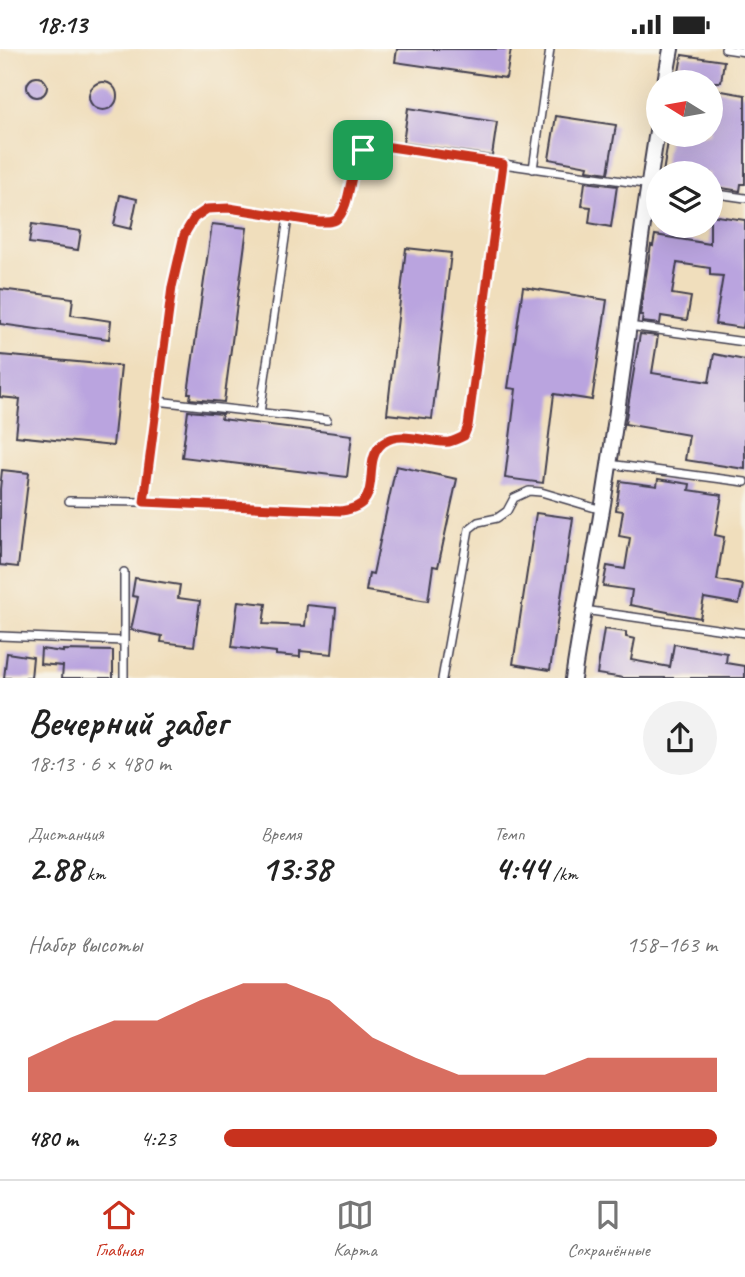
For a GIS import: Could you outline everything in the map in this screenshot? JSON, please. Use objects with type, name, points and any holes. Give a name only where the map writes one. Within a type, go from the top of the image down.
[{"type":"street","points":[[667,70],[671,49]]},
{"type":"street","points":[[573,678],[646,224]]},
{"type":"lane","points":[[533,169],[550,49]]},
{"type":"lane","points":[[725,49],[745,52]]},
{"type":"lane","points":[[144,502],[172,287],[184,235],[194,218],[207,209],[229,208],[330,222],[337,219],[344,210],[358,157],[363,150],[372,146],[646,184]]},
{"type":"lane","points":[[69,501],[353,510],[363,504],[369,491],[374,454],[389,439],[403,437],[449,442],[464,436],[468,426],[503,164]]},
{"type":"lane","points":[[723,195],[745,198]]},
{"type":"lane","points":[[260,412],[288,217]]},
{"type":"lane","points":[[628,326],[745,342]]},
{"type":"lane","points":[[157,401],[327,420]]},
{"type":"lane","points":[[608,464],[745,482]]},
{"type":"lane","points":[[442,678],[469,529],[478,522],[497,518],[507,511],[514,498],[529,491],[602,510]]},
{"type":"lane","points":[[124,572],[124,678]]},
{"type":"lane","points":[[583,610],[745,633]]},
{"type":"lane","points":[[0,636],[124,641]]},
{"type":"building","points":[[397,49],[511,49],[506,78],[395,62]]},
{"type":"building","points":[[682,55],[724,61],[723,70],[679,70]]},
{"type":"building","points":[[33,77],[41,77],[47,87],[41,97],[33,97],[27,91],[27,83]]},
{"type":"building","points":[[103,82],[113,86],[117,96],[113,106],[103,110],[93,106],[89,96],[93,86]]},
{"type":"building","points":[[723,91],[745,95],[745,184],[741,184],[740,191],[723,188],[723,161],[665,161],[667,147],[723,147]]},
{"type":"building","points":[[408,108],[497,122],[492,156],[403,143]]},
{"type":"building","points":[[556,116],[616,125],[608,173],[587,170],[588,166],[549,159]]},
{"type":"building","points":[[585,182],[617,186],[611,227],[589,223],[591,207],[582,206]]},
{"type":"building","points":[[120,195],[137,199],[131,229],[114,225]]},
{"type":"building","points":[[723,217],[745,220],[743,328],[715,324],[723,276],[710,275],[710,268],[677,263],[672,294],[691,297],[687,320],[661,316],[660,324],[642,322],[643,315],[640,315],[651,245],[653,246],[654,238],[710,244],[710,238],[723,238]]},
{"type":"building","points":[[32,224],[81,231],[78,250],[29,243]]},
{"type":"building","points":[[212,224],[247,228],[224,402],[190,399],[191,393],[188,393]]},
{"type":"building","points":[[406,248],[451,253],[432,419],[387,414]]},
{"type":"building","points":[[523,287],[607,300],[592,400],[554,394],[543,483],[505,478],[516,389],[508,388]]},
{"type":"building","points":[[0,289],[73,298],[71,315],[111,321],[109,339],[0,324]]},
{"type":"building","points":[[640,334],[658,336],[652,373],[709,382],[714,354],[745,360],[745,469],[685,460],[689,435],[625,424]]},
{"type":"building","points":[[0,355],[121,366],[113,446],[16,436],[20,399],[0,397]]},
{"type":"building","points":[[188,411],[222,414],[221,419],[352,435],[347,477],[182,457]]},
{"type":"building","points":[[396,466],[457,479],[438,567],[433,566],[428,601],[366,591],[369,573],[373,574]]},
{"type":"building","points":[[2,470],[29,473],[18,567],[0,565]]},
{"type":"building","points":[[658,479],[690,484],[689,490],[722,495],[715,535],[724,537],[717,580],[743,585],[739,604],[704,598],[700,618],[630,605],[632,590],[603,586],[607,566],[625,569],[630,538],[619,536],[623,511],[616,510],[620,481],[657,486]]},
{"type":"building","points":[[536,513],[573,518],[550,670],[513,664]]},
{"type":"building","points":[[135,578],[180,585],[178,598],[200,601],[194,646],[161,642],[162,636],[131,630],[138,597],[132,596]]},
{"type":"building","points":[[238,601],[266,604],[263,624],[305,626],[307,605],[336,608],[332,654],[300,651],[300,657],[232,647]]},
{"type":"building","points":[[604,629],[626,632],[626,637],[635,639],[631,660],[670,667],[674,644],[727,653],[726,663],[745,666],[745,678],[624,678],[597,674]]},
{"type":"building","points":[[41,649],[63,652],[113,651],[113,678],[62,678],[63,666],[40,664]]},
{"type":"building","points":[[7,653],[33,657],[31,678],[4,678]]},
{"type":"route","points":[[372,146],[384,146],[503,164],[468,426],[464,436],[449,442],[403,437],[389,439],[374,454],[369,491],[363,504],[353,510],[144,502],[172,287],[184,235],[194,218],[207,209],[229,208],[330,222],[337,219],[344,210],[358,157],[363,150],[372,146]]}]
